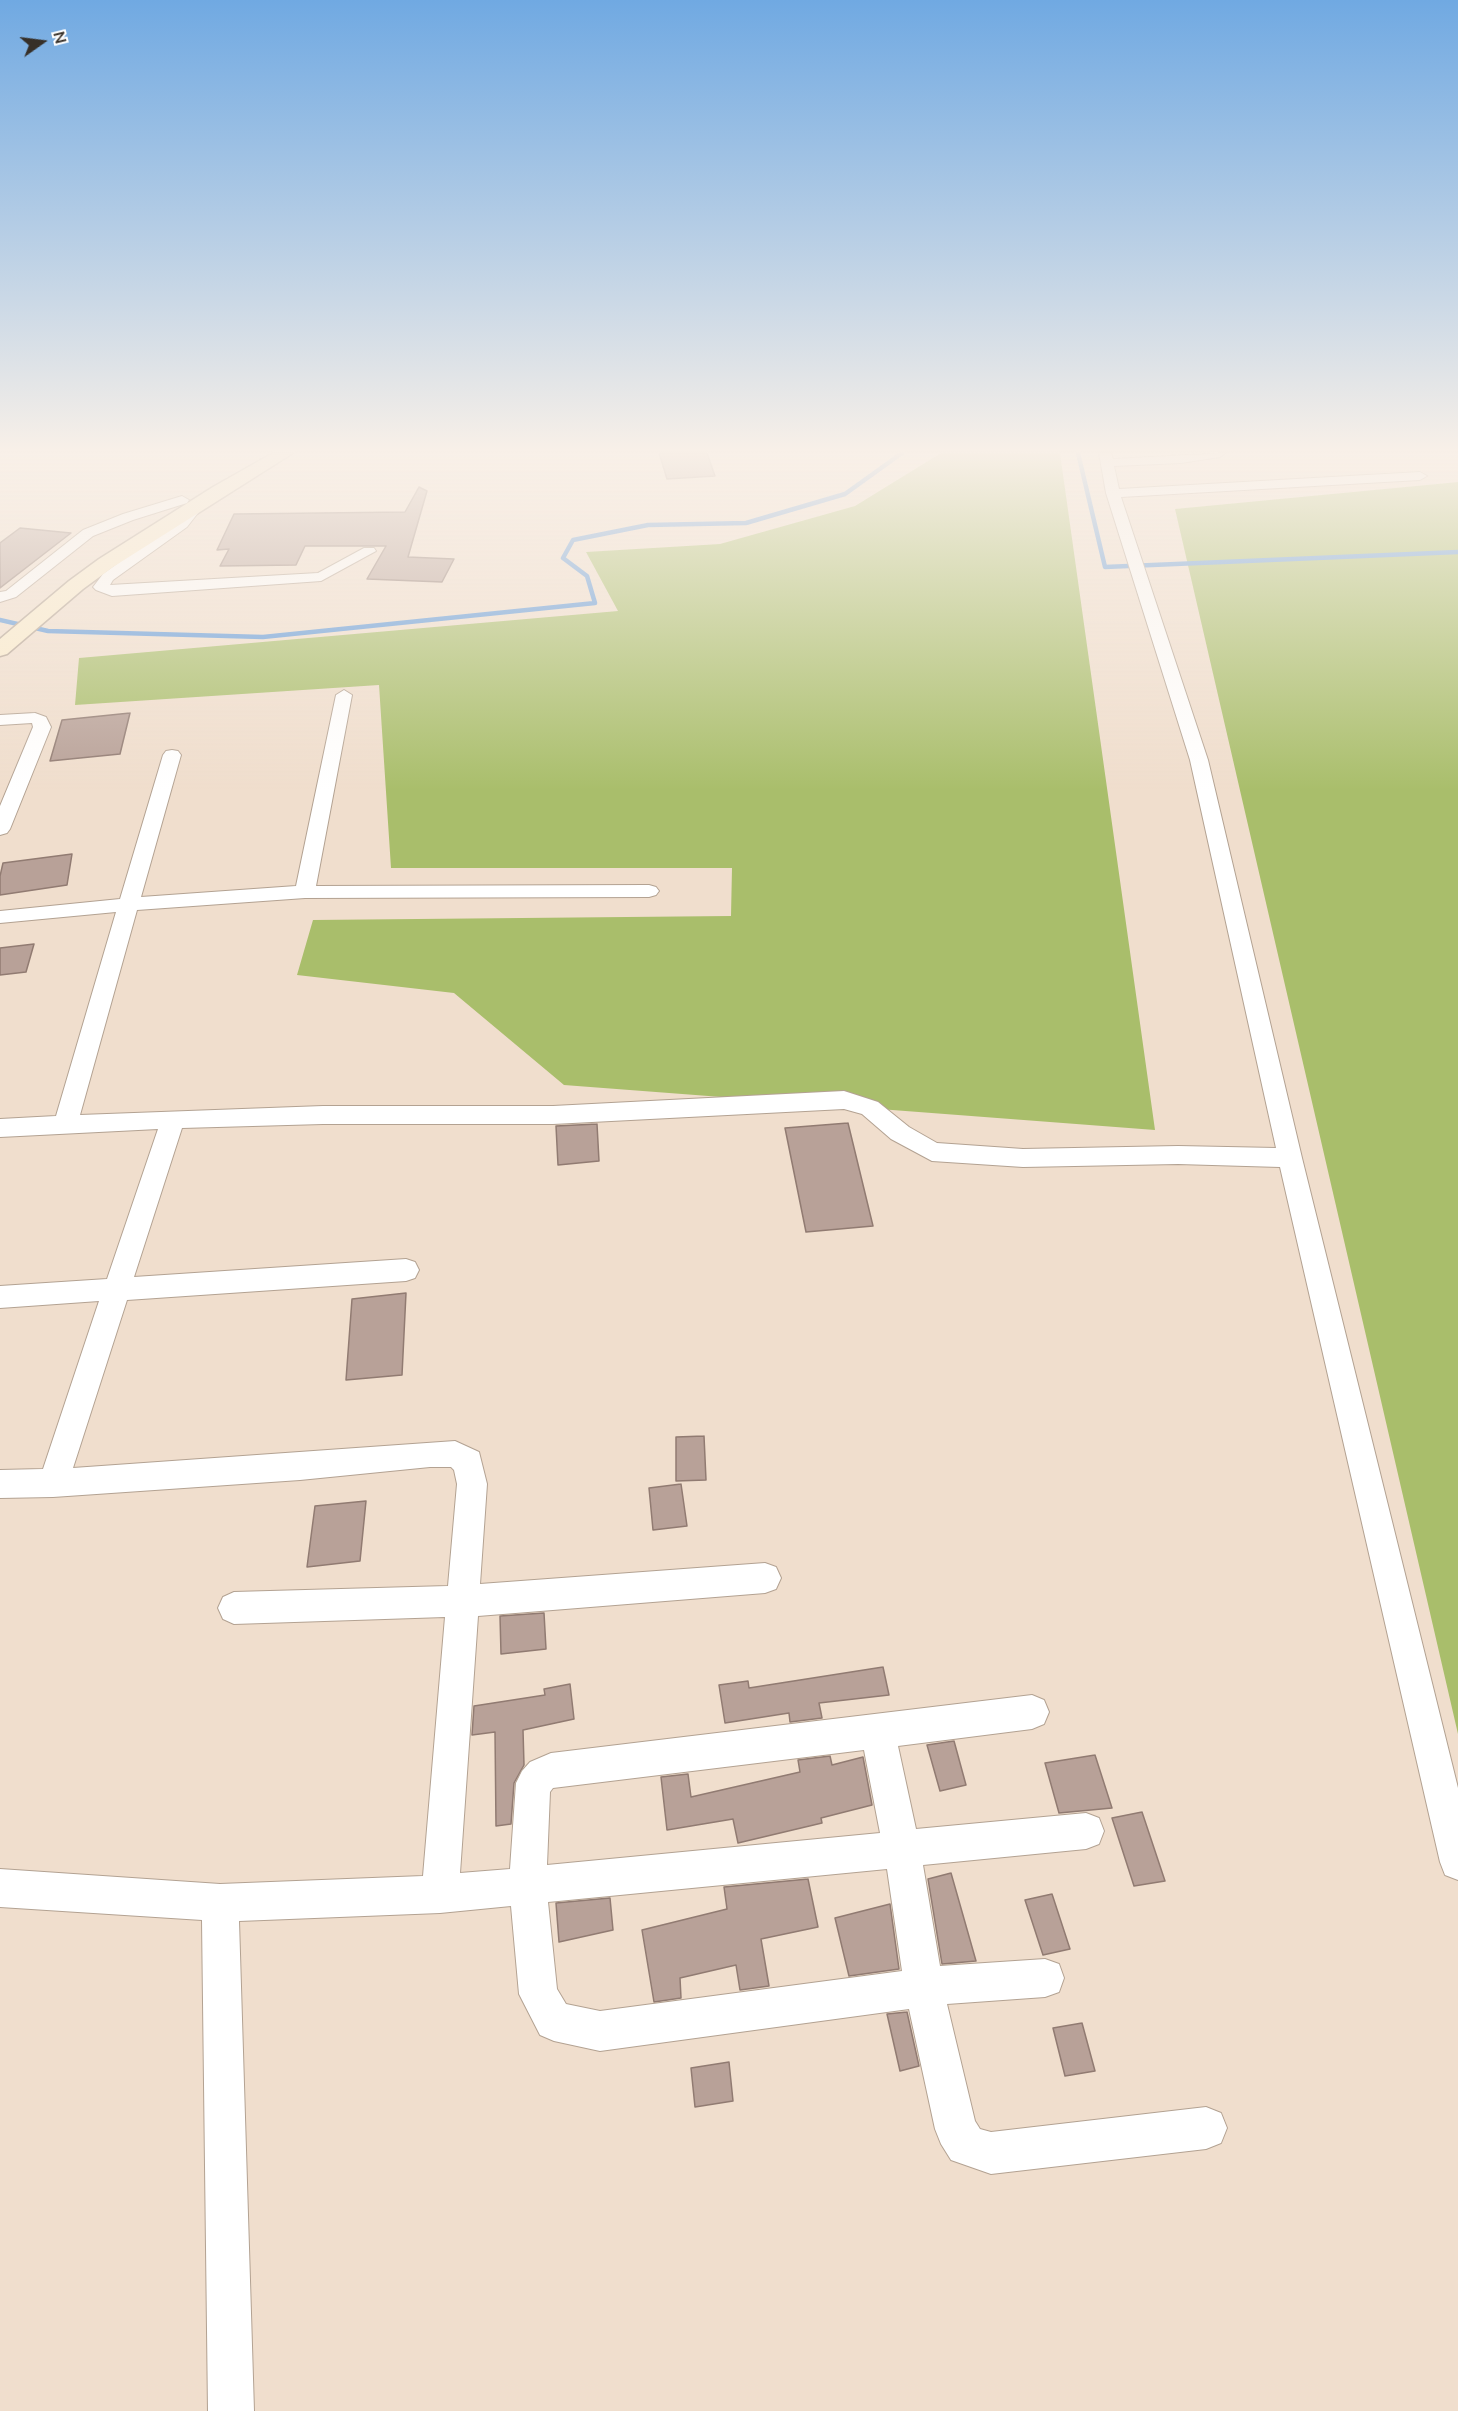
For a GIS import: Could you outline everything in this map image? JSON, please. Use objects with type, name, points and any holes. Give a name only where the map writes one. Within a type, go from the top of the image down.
[{"type":"street","points":[[0,597],[11,594],[45,566]]},
{"type":"street","points":[[0,626],[75,566]]},
{"type":"street","points":[[0,651],[76,585],[103,566]]},
{"type":"street","points":[[124,566],[108,577],[100,587],[112,591],[321,577],[342,566]]},
{"type":"street","points":[[1137,566],[1199,760],[1290,1158],[1458,1862]]},
{"type":"street","points":[[305,892],[344,695]]},
{"type":"street","points":[[0,720],[35,718],[40,721],[42,727],[0,829]]},
{"type":"street","points":[[65,1125],[171,755]]},
{"type":"street","points":[[0,917],[129,904],[305,892],[649,891]]},
{"type":"street","points":[[0,1128],[173,1119],[323,1115],[554,1115],[844,1100],[870,1108],[900,1133],[932,1152],[1023,1158],[1178,1155],[1290,1158]]},
{"type":"street","points":[[53,1483],[173,1119]]},
{"type":"street","points":[[0,1297],[406,1270]]},
{"type":"street","points":[[0,1484],[53,1483],[300,1466],[430,1454],[455,1454],[468,1462],[472,1484],[440,1894]]},
{"type":"street","points":[[234,1608],[464,1601],[765,1578]]},
{"type":"street","points":[[1032,1712],[551,1771],[542,1774],[534,1783],[532,1791],[528,1886],[538,1994],[554,2021],[600,2031],[924,1988],[1045,1978]]},
{"type":"street","points":[[878,1732],[903,1850],[924,1988],[956,2129],[966,2145],[991,2153],[1206,2127]]},
{"type":"street","points":[[0,1888],[219,1903],[440,1894],[1086,1831]]},
{"type":"street","points":[[219,1903],[231,2411]]},
{"type":"green space","points":[[593,566],[1076,566],[1155,1130],[564,1085],[454,993],[297,975],[313,920],[731,916],[732,868],[391,868],[379,685],[75,705],[79,658],[618,611]]},
{"type":"green space","points":[[1188,566],[1458,566],[1458,1734]]},
{"type":"building","points":[[0,566],[29,566],[0,588]]},
{"type":"building","points":[[375,566],[451,566],[442,582],[367,579]]},
{"type":"building","points":[[130,713],[120,754],[50,761],[62,720]]},
{"type":"building","points":[[72,854],[67,885],[0,895],[3,863]]},
{"type":"building","points":[[34,944],[26,972],[0,975],[0,948]]},
{"type":"building","points":[[848,1123],[873,1226],[806,1232],[785,1128]]},
{"type":"building","points":[[597,1124],[599,1161],[558,1165],[556,1126]]},
{"type":"building","points":[[406,1293],[402,1375],[346,1380],[352,1299]]},
{"type":"building","points":[[704,1436],[706,1480],[676,1481],[676,1437]]},
{"type":"building","points":[[681,1484],[687,1526],[653,1530],[649,1488]]},
{"type":"building","points":[[366,1501],[360,1561],[307,1567],[315,1506]]},
{"type":"building","points":[[544,1613],[546,1649],[501,1654],[500,1616]]},
{"type":"building","points":[[883,1667],[889,1695],[819,1703],[822,1718],[790,1722],[789,1713],[725,1723],[719,1685],[748,1681],[749,1688]]},
{"type":"building","points":[[570,1684],[574,1719],[523,1730],[524,1765],[514,1783],[511,1824],[496,1826],[495,1732],[472,1735],[474,1706],[545,1695],[544,1689]]},
{"type":"building","points":[[954,1741],[966,1785],[940,1791],[927,1745]]},
{"type":"building","points":[[1095,1755],[1112,1808],[1059,1813],[1045,1763]]},
{"type":"building","points":[[830,1756],[832,1765],[863,1757],[872,1805],[821,1818],[822,1823],[738,1843],[733,1819],[667,1830],[661,1777],[688,1774],[691,1797],[800,1772],[798,1760]]},
{"type":"building","points":[[1142,1812],[1165,1881],[1134,1886],[1112,1818]]},
{"type":"building","points":[[951,1873],[976,1961],[942,1964],[928,1879]]},
{"type":"building","points":[[808,1879],[818,1927],[761,1939],[769,1986],[740,1990],[736,1965],[680,1978],[681,1998],[654,2002],[642,1930],[727,1909],[724,1887]]},
{"type":"building","points":[[1052,1894],[1070,1949],[1043,1955],[1025,1900]]},
{"type":"building","points":[[610,1898],[613,1930],[559,1942],[556,1903]]},
{"type":"building","points":[[890,1904],[899,1969],[849,1976],[835,1918]]},
{"type":"building","points":[[907,2012],[919,2066],[900,2071],[887,2014]]},
{"type":"building","points":[[1082,2023],[1095,2071],[1065,2076],[1053,2028]]},
{"type":"building","points":[[729,2062],[733,2101],[695,2107],[691,2068]]},
{"type":"waterway","points":[[0,620],[48,631],[263,637],[595,603],[587,576],[573,566]]},
{"type":"waterway","points":[[1105,566],[1140,566]]}]
